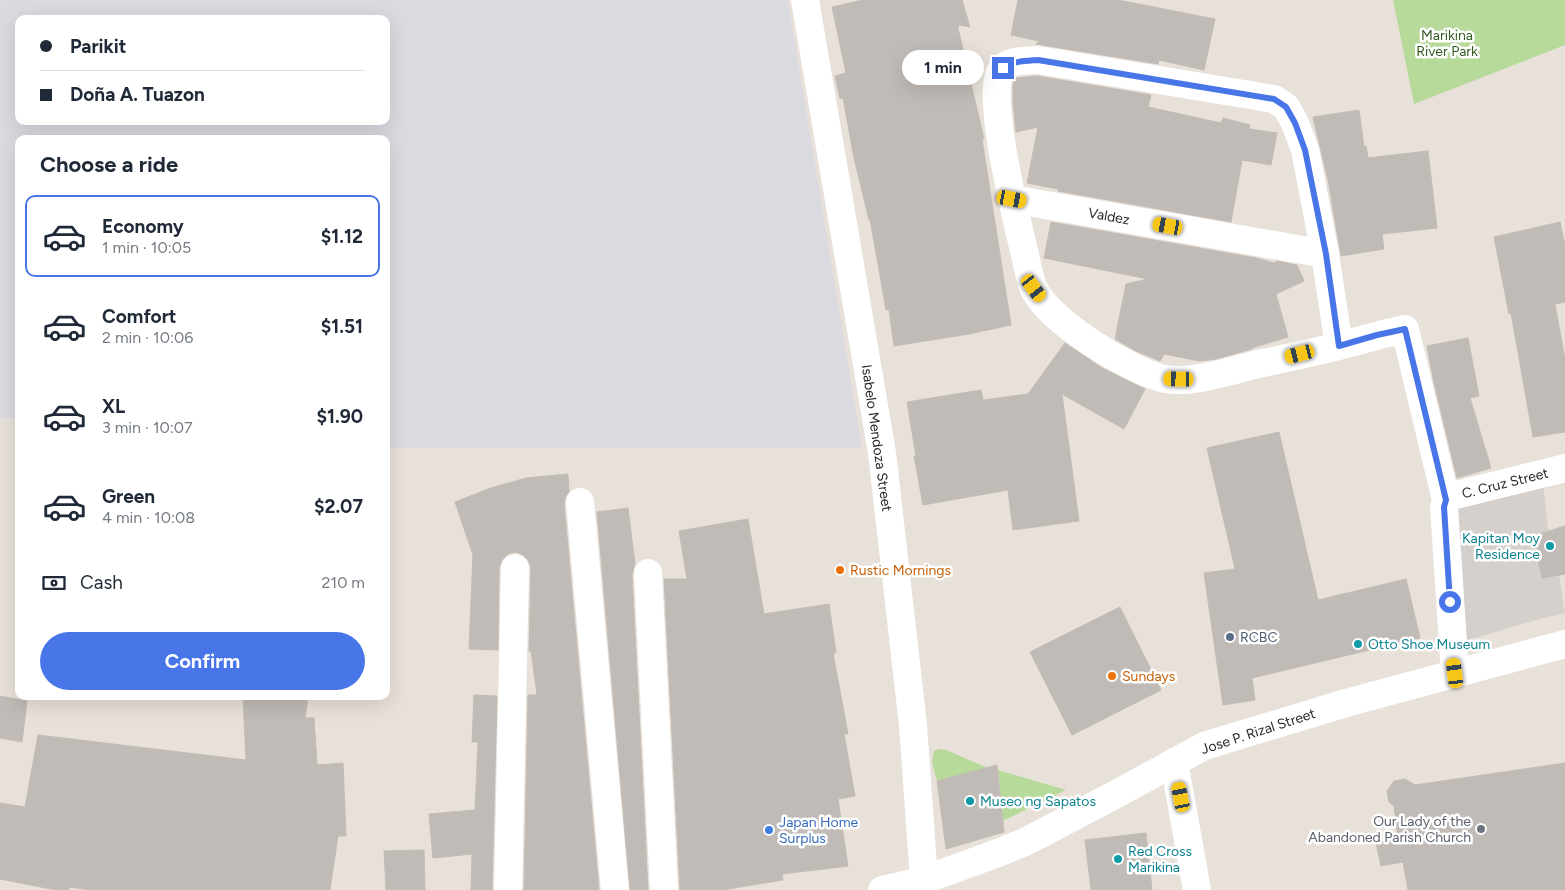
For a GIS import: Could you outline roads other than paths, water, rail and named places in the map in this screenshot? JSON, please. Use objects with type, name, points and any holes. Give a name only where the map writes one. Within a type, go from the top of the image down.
[{"type":"street","name":"Isabelo Mendoza Street","points":[[805,0],[882,453],[913,725],[915,885]]},
{"type":"street","points":[[1339,346],[1326,254],[1305,150],[1295,123],[1286,107],[1274,99],[1038,60],[1009,64],[1003,68],[998,79],[997,104],[1012,199],[1034,288],[1052,312],[1084,337],[1132,366],[1162,379],[1195,380],[1339,346],[1405,329],[1446,500],[1444,507],[1455,673]]},
{"type":"street","name":"Valdez","points":[[1012,199],[1326,254]]},
{"type":"street","name":"C. Cruz Street","points":[[1446,500],[1452,496],[1565,468]]},
{"type":"street","points":[[580,502],[615,890]]},
{"type":"street","points":[[508,890],[515,568]]},
{"type":"street","points":[[648,573],[664,890]]},
{"type":"street","name":"Jose P. Rizal Street","points":[[882,890],[915,885],[1026,841],[1204,746],[1346,703],[1565,644]]},
{"type":"street","points":[[1174,762],[1197,890]]},
{"type":"place","name":"Kapitan Moy Residence","points":[[1550,546]]},
{"type":"place","name":"Rustic Mornings","points":[[840,570]]},
{"type":"place","name":"RCBC","points":[[1230,637]]},
{"type":"place","name":"Otto Shoe Museum","points":[[1358,644]]},
{"type":"place","name":"Sundays","points":[[1112,676]]},
{"type":"place","name":"Museo ng Sapatos","points":[[970,801]]},
{"type":"place","name":"Our Lady of the Abandoned Parish Church","points":[[1481,829]]},
{"type":"place","name":"Japan Home Surplus","points":[[769,830]]},
{"type":"place","name":"Red Cross Marikina","points":[[1118,859]]},
{"type":"park label","name":"Marikina River Park","points":[[1447,43]]}]
